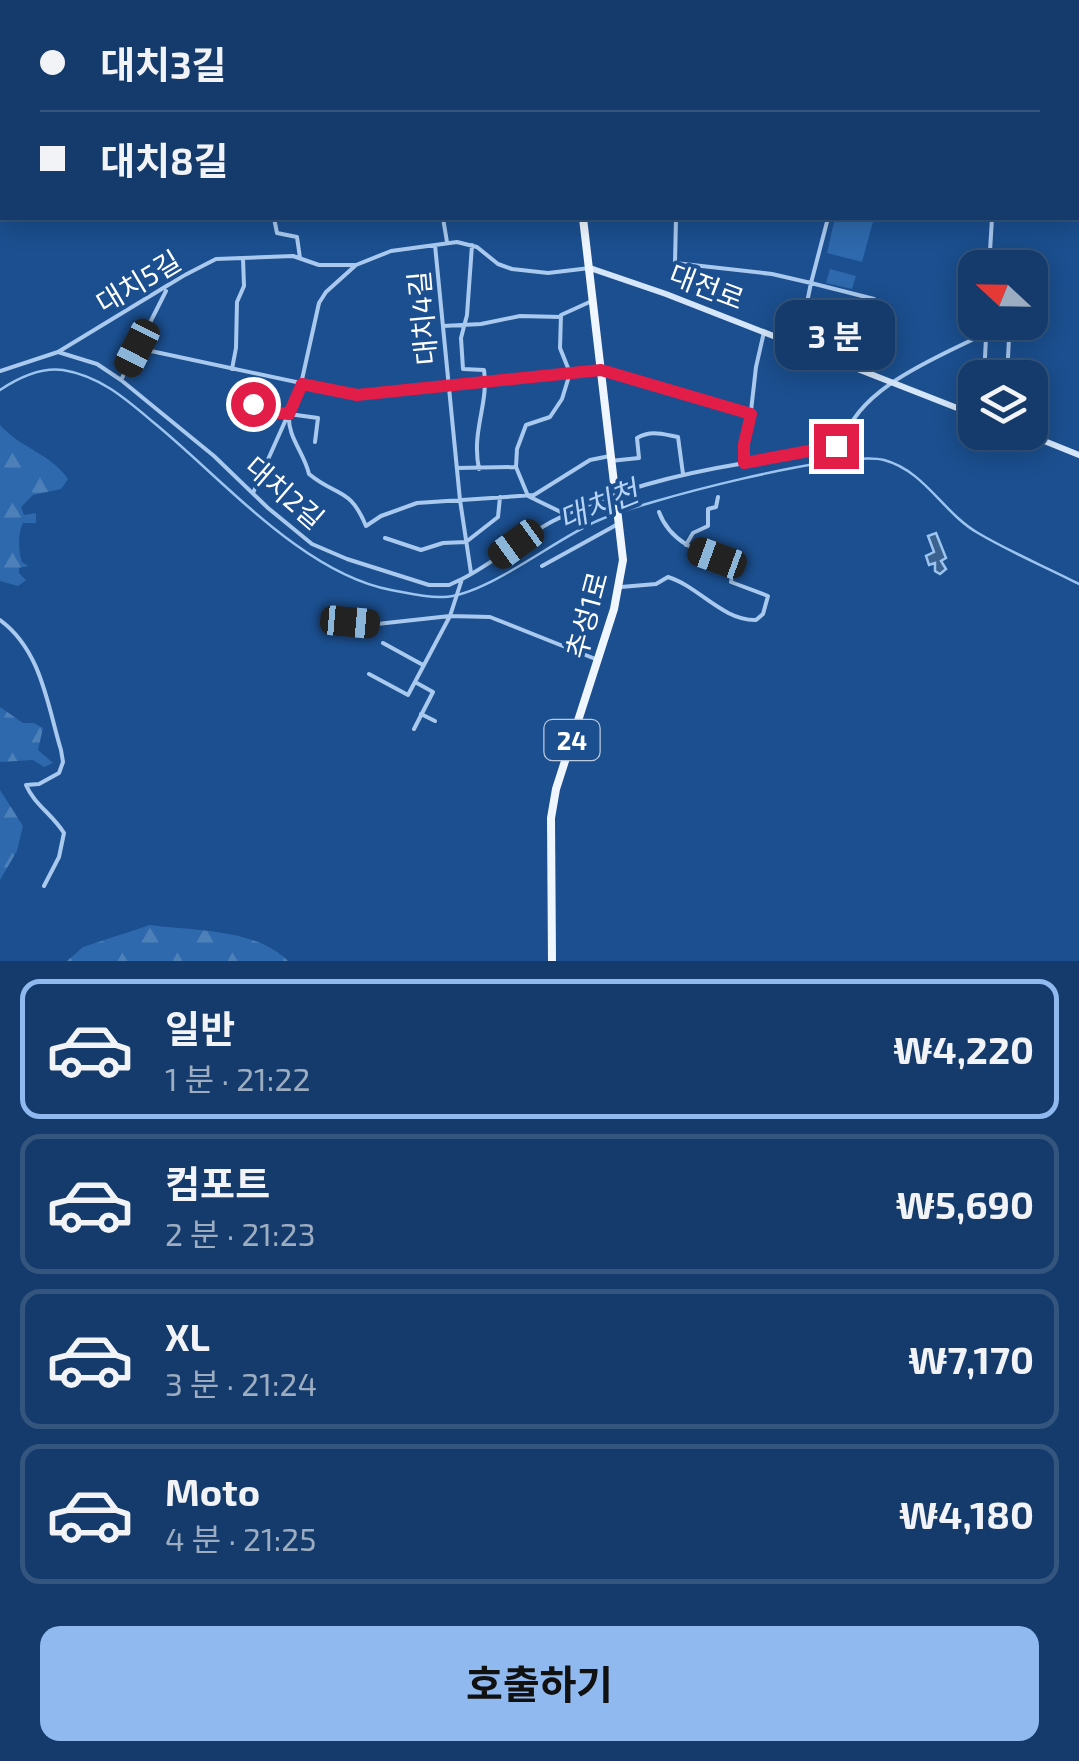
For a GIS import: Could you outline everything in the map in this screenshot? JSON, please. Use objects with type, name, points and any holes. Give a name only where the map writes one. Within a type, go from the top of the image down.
[{"type":"main road","name":"추성1로","points":[[552,961],[551,816],[556,788],[621,588],[623,560],[583,220]]},
{"type":"street","points":[[274,220],[276,233],[298,237],[300,258]]},
{"type":"street","points":[[443,220],[447,243]]},
{"type":"street","points":[[676,220],[675,263],[772,274],[874,299]]},
{"type":"street","points":[[798,346],[827,220]]},
{"type":"street","points":[[991,250],[992,220]]},
{"type":"street","name":"대치5길","points":[[0,371],[58,352],[209,261],[300,258],[319,265],[356,265],[386,252],[447,243],[472,244],[498,264],[512,269],[548,273],[590,268]]},
{"type":"street","points":[[472,244],[463,368],[484,370],[486,383],[475,449],[479,468]]},
{"type":"street","name":"대치4길","points":[[436,245],[448,388]]},
{"type":"street","points":[[232,369],[237,302],[244,288],[244,258]]},
{"type":"street","points":[[253,493],[302,384],[320,303],[326,292],[356,265]]},
{"type":"street","name":"대전로","points":[[590,268],[958,408]]},
{"type":"street","points":[[121,380],[168,288]]},
{"type":"street","points":[[567,515],[528,496],[516,467],[526,425],[543,420],[556,410],[570,373],[560,348],[561,317],[566,311],[594,300]]},
{"type":"street","points":[[443,326],[520,316],[561,317]]},
{"type":"street","points":[[744,463],[764,332]]},
{"type":"street","points":[[894,383],[976,340]]},
{"type":"street","name":"대치4길","points":[[137,348],[357,395],[601,370]]},
{"type":"street","name":"대치2길","points":[[58,352],[97,364],[121,380],[312,544],[429,585],[461,582],[567,515],[614,495],[684,474],[802,454],[843,442],[856,414],[894,383]]},
{"type":"street","points":[[601,370],[751,414]]},
{"type":"street","points":[[448,388],[471,574]]},
{"type":"street","points":[[253,404],[288,416],[318,418],[315,442]]},
{"type":"street","points":[[288,416],[291,436],[306,462],[308,474],[357,505],[366,526],[417,503],[528,496],[552,486],[590,460],[639,458],[636,438],[647,433],[678,437],[684,474]]},
{"type":"street","points":[[1048,442],[1079,455]]},
{"type":"street","points":[[457,468],[516,467]]},
{"type":"street","points":[[384,538],[421,550],[443,543],[466,542],[498,517],[500,497]]},
{"type":"street","points":[[686,545],[693,533],[708,526],[708,509],[716,507],[718,497]]},
{"type":"street","points":[[621,588],[656,584],[668,576],[688,583],[708,602],[746,620],[756,620],[763,614],[768,596],[731,582],[734,565],[686,545],[662,521],[659,512]]},
{"type":"street","points":[[542,566],[618,524]]},
{"type":"street","points":[[369,674],[408,695],[454,609],[461,582]]},
{"type":"street","points":[[350,622],[377,624],[490,616],[598,660]]},
{"type":"street","points":[[0,620],[22,640],[32,656],[63,762],[59,772],[46,781],[26,785],[64,833],[53,877],[44,886]]},
{"type":"street","points":[[383,642],[424,665]]},
{"type":"street","points":[[414,729],[433,692],[415,682]]},
{"type":"street","points":[[422,714],[435,721]]},
{"type":"green space","points":[[835,220],[873,220],[862,262],[827,253]]},
{"type":"green space","points":[[830,269],[856,276],[852,289],[826,283]]},
{"type":"green space","points":[[0,425],[53,463],[68,479],[61,489],[33,495],[21,507],[24,515],[36,513],[36,523],[23,523],[21,527],[20,553],[22,562],[28,566],[19,568],[26,580],[18,586],[0,581]]},
{"type":"green space","points":[[0,707],[23,723],[43,728],[38,750],[53,763],[44,767],[33,760],[0,762]]},
{"type":"green space","points":[[0,790],[23,826],[17,851],[0,880]]},
{"type":"green space","points":[[150,925],[241,937],[259,942],[288,961],[67,961],[83,947]]},
{"type":"shaded area","points":[[936,533],[946,558],[941,561],[946,569],[940,574],[935,571],[935,563],[929,565],[926,556],[934,552],[928,536]]},
{"type":"waterway","name":"대치천","points":[[0,390],[46,370],[76,373],[101,383],[143,413],[295,544],[358,580],[410,594],[443,597],[479,587],[580,529],[655,501],[787,469],[862,459],[898,465],[978,533],[1079,584]]},
{"type":"route","points":[[253,404],[270,412],[289,414],[302,384],[357,395],[601,370],[751,414],[744,463],[836,446]]}]
